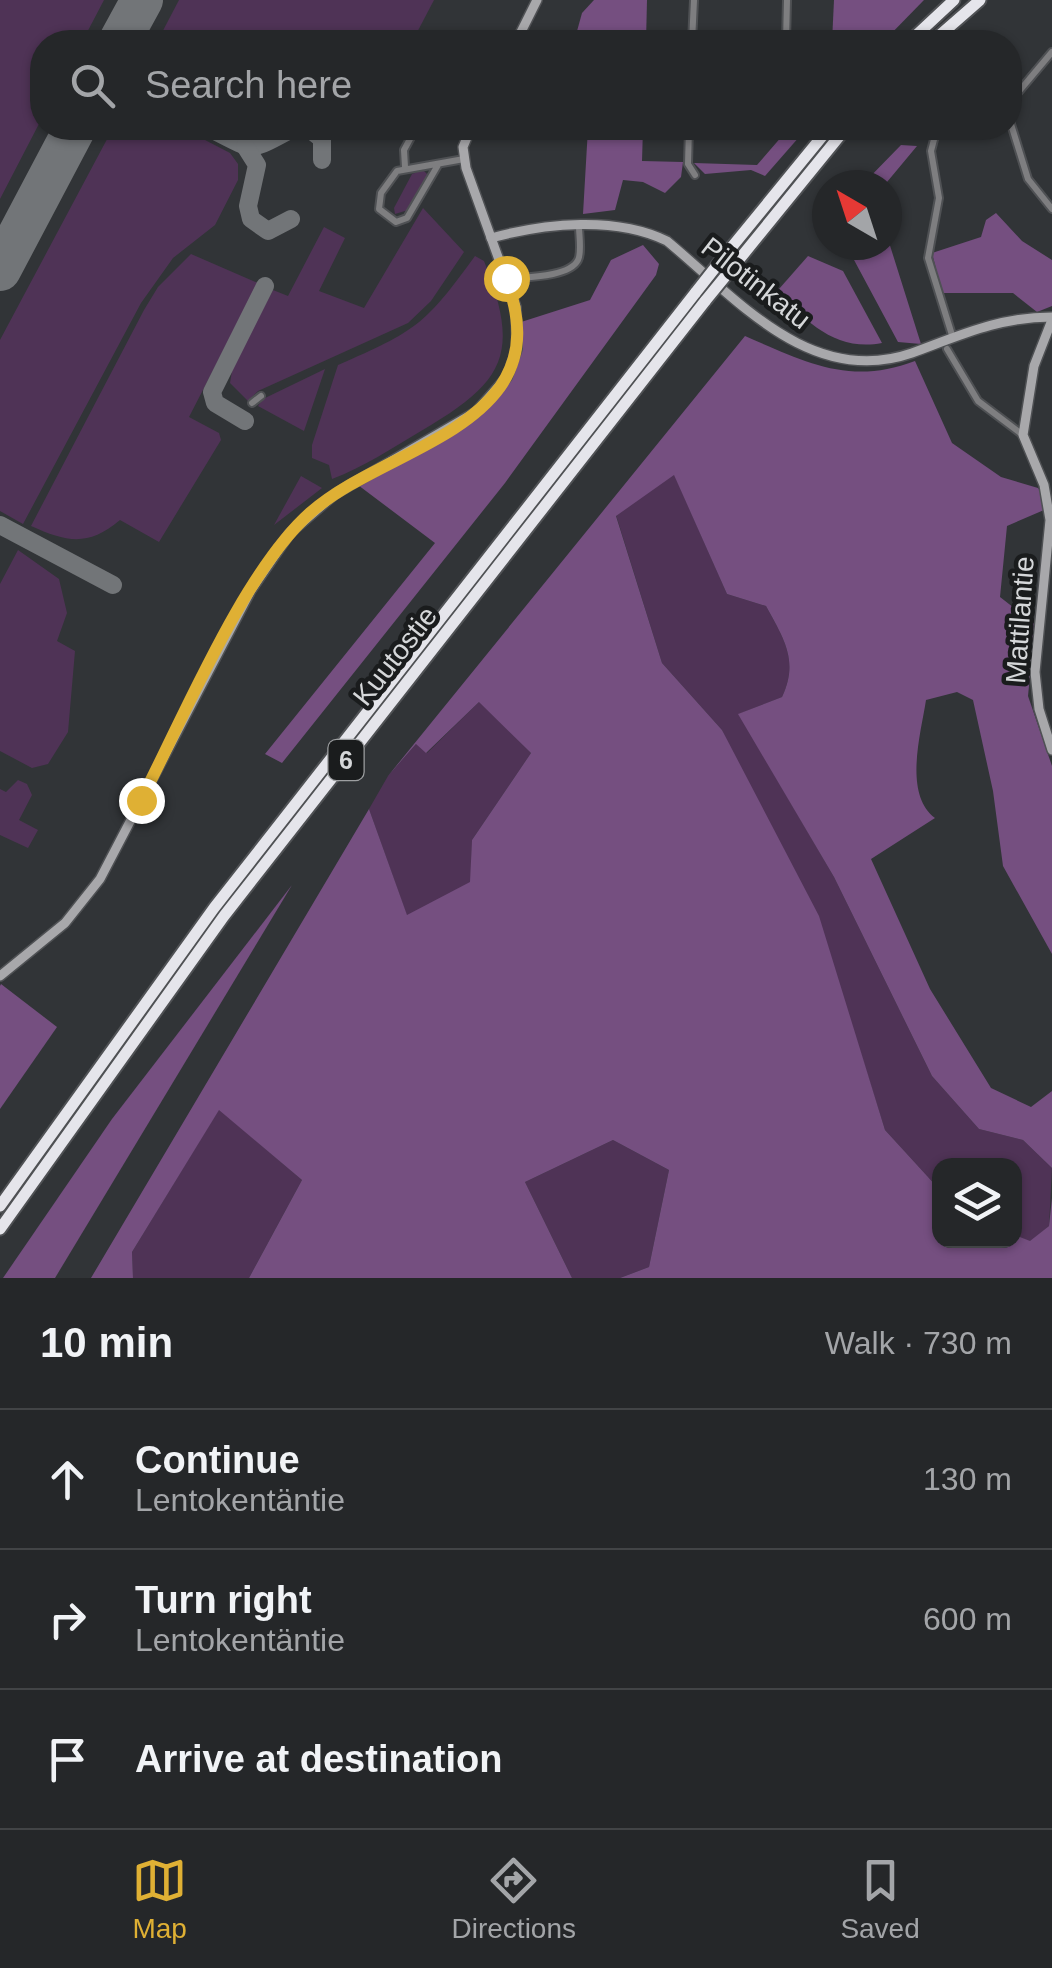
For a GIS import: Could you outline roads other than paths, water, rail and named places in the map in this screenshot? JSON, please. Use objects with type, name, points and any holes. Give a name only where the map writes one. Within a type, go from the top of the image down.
[{"type":"highway","points":[[920,30],[951,0]]},
{"type":"highway","points":[[943,30],[977,0]]},
{"type":"highway","name":"Kuutostie","points":[[0,1206],[214,908],[821,140]]},
{"type":"highway","name":"Kuutostie","points":[[727,263],[835,140]]},
{"type":"highway","name":"Kuutostie","points":[[0,1228],[224,916],[701,296]]},
{"type":"street","points":[[522,30],[537,0]]},
{"type":"street","points":[[693,30],[694,0]]},
{"type":"street","points":[[786,30],[787,0]]},
{"type":"street","points":[[1022,88],[1052,52]]},
{"type":"street","points":[[405,167],[404,150],[409,140]]},
{"type":"street","points":[[0,976],[64,923],[100,879],[251,590],[290,532],[335,494],[476,412],[498,390],[513,362],[518,338],[516,307],[464,159],[468,140]]},
{"type":"street","points":[[689,140],[688,164],[694,175]]},
{"type":"street","points":[[934,140],[930,150],[938,198],[928,258],[952,335]]},
{"type":"street","points":[[1016,140],[1028,179],[1052,209]]},
{"type":"street","points":[[438,165],[407,218],[396,222],[377,206],[389,178],[405,167],[464,159]]},
{"type":"street","points":[[506,278],[533,279],[574,265],[579,257],[579,226]]},
{"type":"street","name":"Pilotinkatu","points":[[492,238],[579,226],[622,226],[667,240],[788,340],[825,357],[860,362],[890,359],[998,321],[1052,319]]},
{"type":"street","points":[[947,349],[978,401],[1023,435],[1034,366],[1052,319]]},
{"type":"street","points":[[252,402],[261,396]]},
{"type":"street","name":"Mattilantie","points":[[1023,435],[1044,485],[1050,520],[1036,672],[1052,750]]}]
